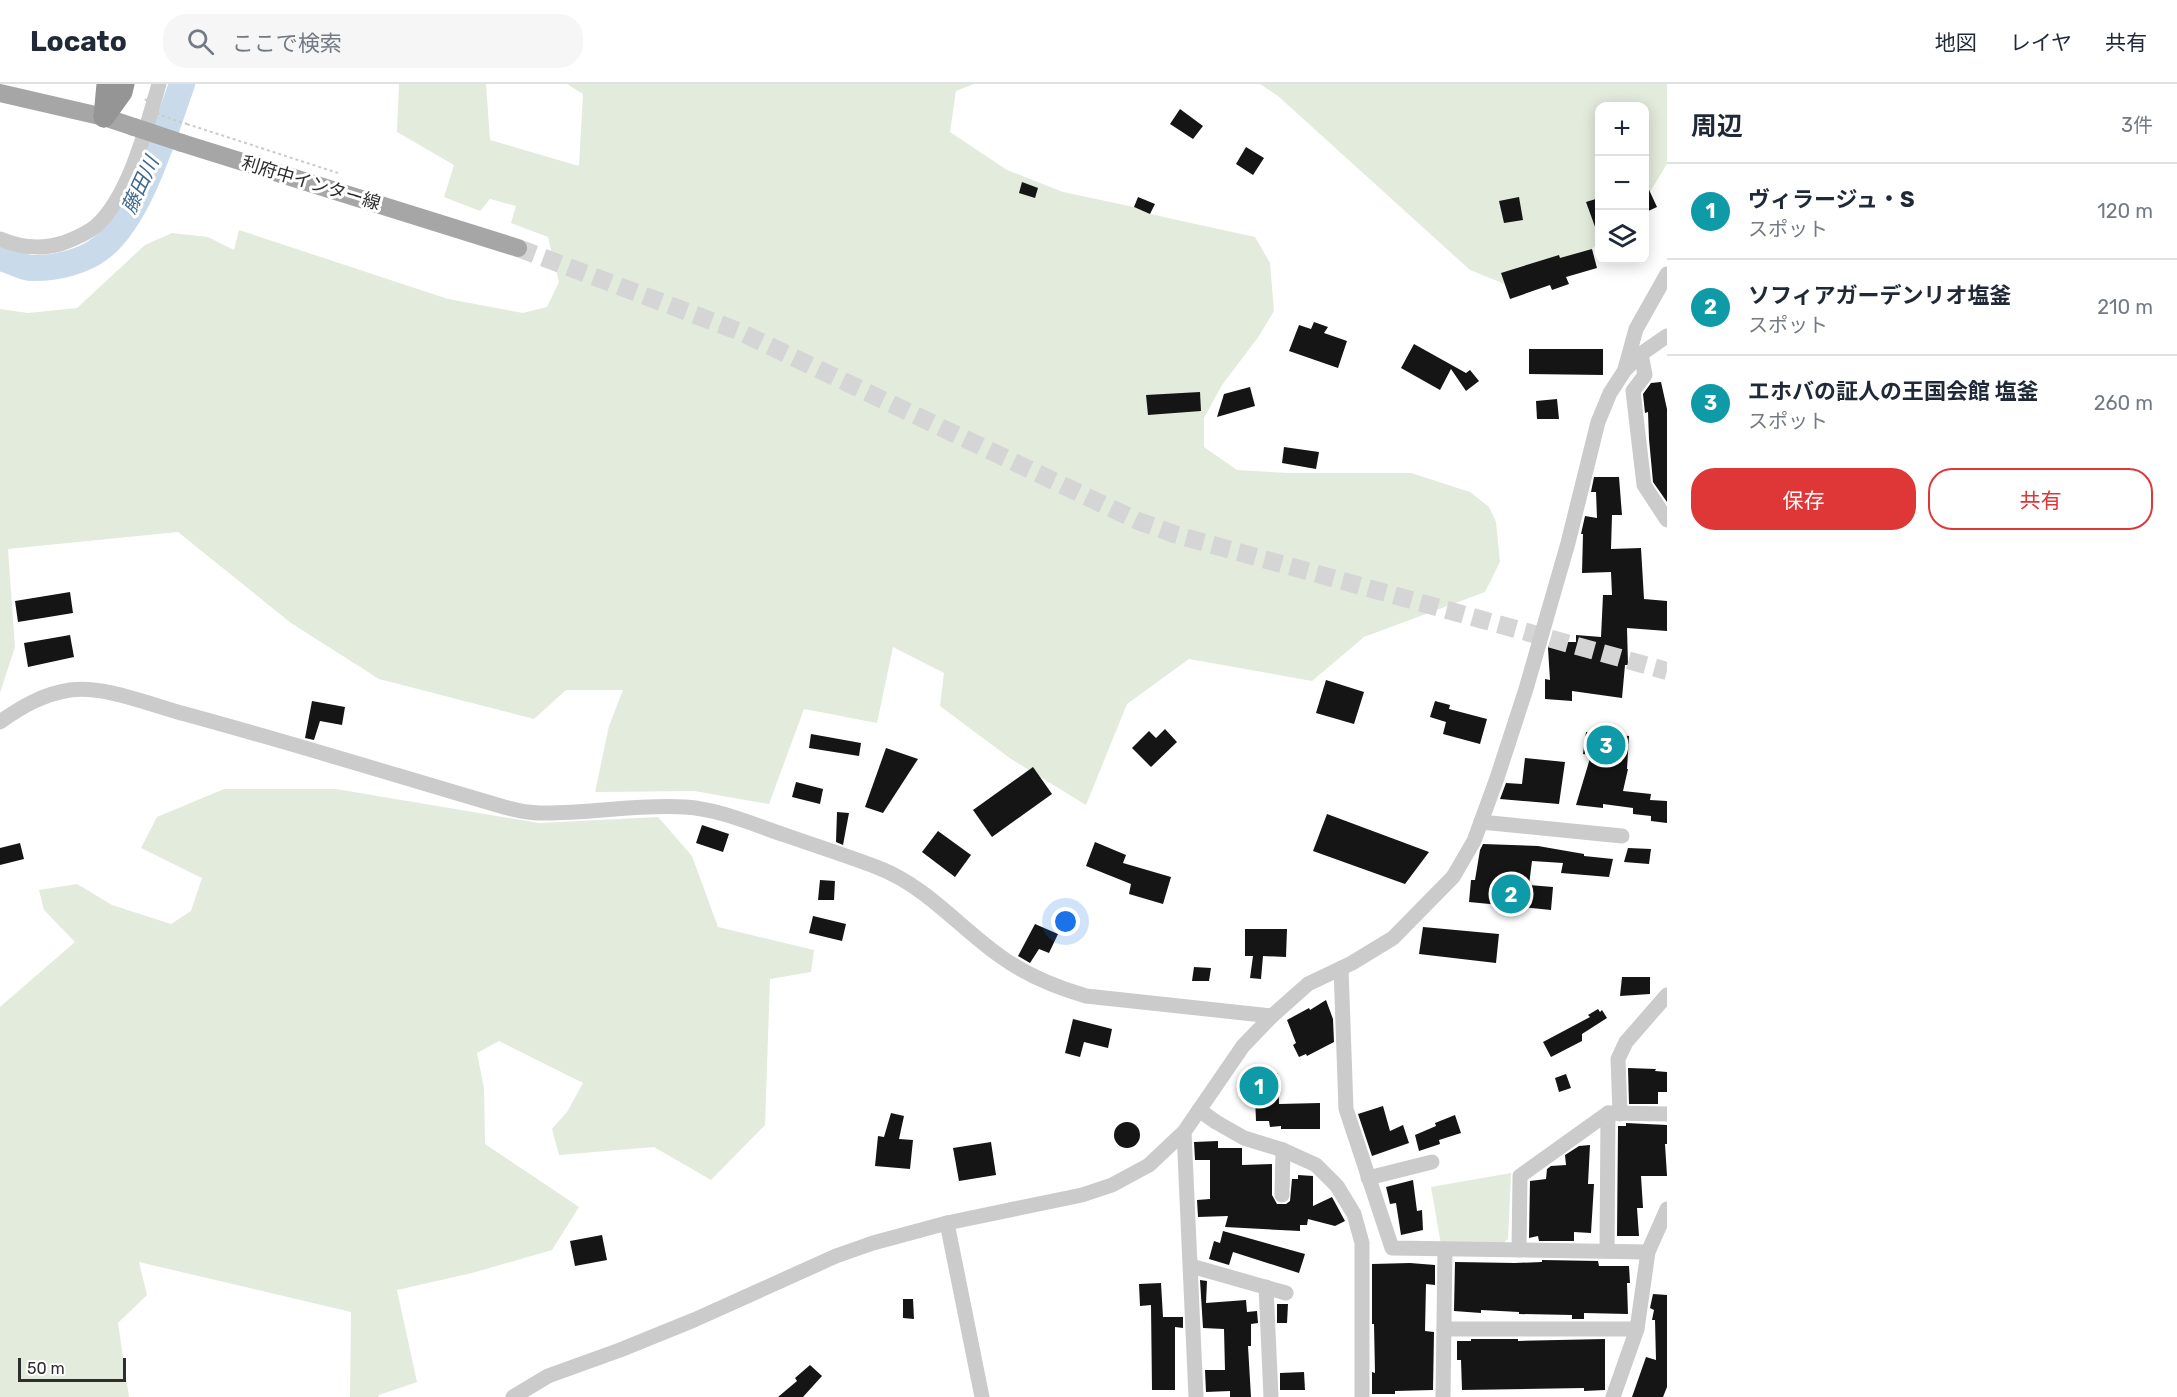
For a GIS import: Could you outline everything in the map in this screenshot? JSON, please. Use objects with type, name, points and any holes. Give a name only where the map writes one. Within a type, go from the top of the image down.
[{"type":"highway","points":[[104,117],[107,84]]},
{"type":"highway","points":[[104,117],[122,92],[124,84]]},
{"type":"main road","name":"利府中インター線","points":[[0,93],[104,117],[518,248]]},
{"type":"street","points":[[0,239],[19,246],[37,248],[54,246],[76,238],[95,227],[109,212],[132,169],[159,84]]},
{"type":"street","points":[[1625,370],[1636,329],[1667,274]]},
{"type":"street","points":[[513,1397],[548,1376],[694,1320],[836,1256],[873,1243],[947,1223],[1082,1195],[1112,1185],[1149,1165],[1184,1132],[1243,1046],[1272,1016],[1308,984],[1393,938],[1453,877],[1474,841],[1481,822],[1550,612],[1598,422],[1610,393],[1625,370],[1641,354],[1667,336]]},
{"type":"street","points":[[1641,354],[1645,375],[1633,391],[1644,485],[1667,520]]},
{"type":"street","points":[[0,722],[22,706],[45,696],[70,690],[94,690],[240,729],[504,807],[537,813],[576,813],[658,806],[687,807],[718,812],[880,868],[906,880],[925,893],[1000,956],[1031,976],[1057,987],[1086,996],[1272,1016]]},
{"type":"street","points":[[1481,822],[1622,836]]},
{"type":"street","points":[[1341,968],[1346,1109],[1392,1248],[1648,1252]]},
{"type":"street","points":[[1608,1251],[1618,1059],[1626,1042],[1667,995]]},
{"type":"street","points":[[1199,1110],[1244,1138],[1283,1150],[1316,1165],[1337,1186],[1354,1214],[1362,1243],[1362,1397]]},
{"type":"street","points":[[1520,1250],[1520,1176],[1614,1114],[1667,1114]]},
{"type":"street","points":[[1184,1132],[1196,1397]]},
{"type":"street","points":[[1282,1195],[1283,1150]]},
{"type":"street","points":[[1368,1178],[1432,1162]]},
{"type":"street","points":[[1613,1397],[1637,1329],[1648,1252],[1667,1209]]},
{"type":"street","points":[[947,1223],[982,1397]]},
{"type":"street","points":[[1443,1397],[1445,1249]]},
{"type":"street","points":[[1191,1266],[1286,1293]]},
{"type":"street","points":[[1266,1287],[1271,1397]]},
{"type":"street","points":[[1444,1329],[1637,1329]]},
{"type":"path","points":[[145,99],[160,115],[187,124]]},
{"type":"green space","points":[[399,84],[486,84],[490,140],[579,166],[583,94],[567,84],[974,84],[956,91],[950,132],[1007,170],[1063,192],[1255,237],[1270,263],[1274,311],[1259,336],[1222,385],[1204,418],[1204,447],[1237,470],[1289,473],[1411,473],[1470,492],[1489,507],[1496,522],[1500,562],[1485,592],[1364,637],[1312,681],[1189,659],[1127,704],[1086,805],[1011,759],[940,706],[944,673],[893,647],[877,723],[804,709],[769,804],[694,791],[595,792],[609,726],[623,690],[566,690],[534,719],[379,679],[291,623],[178,532],[8,549],[15,647],[0,693],[0,309],[28,313],[77,308],[145,245],[172,233],[208,237],[234,250],[239,230],[448,299],[523,313],[547,307],[559,282],[548,237],[511,223],[516,206],[490,199],[480,211],[444,197],[454,165],[397,132]]},
{"type":"green space","points":[[1260,84],[1667,84],[1667,164],[1649,193],[1649,102],[1595,102],[1595,246],[1589,251],[1507,285],[1470,270],[1278,96]]},
{"type":"green space","points":[[224,789],[336,789],[539,823],[658,817],[692,856],[718,927],[814,950],[811,972],[770,979],[765,1125],[711,1180],[654,1147],[559,1155],[552,1129],[567,1112],[583,1083],[499,1041],[477,1053],[484,1088],[485,1144],[579,1207],[552,1250],[472,1273],[397,1290],[417,1382],[378,1397],[350,1397],[351,1312],[139,1262],[147,1295],[118,1323],[129,1397],[0,1397],[0,1007],[75,942],[44,910],[39,890],[77,884],[112,905],[171,924],[191,911],[202,878],[141,848],[157,817]]},
{"type":"green space","points":[[1511,1173],[1508,1239],[1501,1245],[1441,1245],[1431,1187]]},
{"type":"building","points":[[1180,109],[1203,126],[1193,139],[1170,124]]},
{"type":"building","points":[[1246,147],[1264,158],[1253,175],[1236,164]]},
{"type":"building","points":[[1022,182],[1038,188],[1035,198],[1019,193]]},
{"type":"building","points":[[1649,190],[1657,207],[1649,211]]},
{"type":"building","points":[[1138,197],[1155,204],[1150,214],[1134,207]]},
{"type":"building","points":[[1519,197],[1523,220],[1504,223],[1499,201]]},
{"type":"building","points":[[1595,199],[1595,227],[1586,202]]},
{"type":"building","points":[[1592,249],[1597,268],[1566,277],[1569,284],[1552,290],[1550,285],[1510,299],[1501,273],[1559,255],[1560,258]]},
{"type":"building","points":[[1314,322],[1328,327],[1324,333],[1347,341],[1338,368],[1289,351],[1299,325],[1311,329]]},
{"type":"building","points":[[1414,344],[1466,373],[1470,370],[1479,381],[1466,391],[1451,369],[1440,390],[1401,368]]},
{"type":"building","points":[[1529,349],[1603,349],[1603,375],[1529,374]]},
{"type":"building","points":[[1661,382],[1667,409],[1667,502],[1653,482],[1648,412],[1645,413],[1643,394],[1651,383]]},
{"type":"building","points":[[1250,387],[1255,406],[1217,417],[1224,394]]},
{"type":"building","points":[[1200,392],[1201,411],[1148,415],[1146,395]]},
{"type":"building","points":[[1557,399],[1559,419],[1537,419],[1536,401]]},
{"type":"building","points":[[1284,447],[1319,452],[1316,469],[1282,463]]},
{"type":"building","points":[[1594,477],[1619,477],[1622,515],[1612,515],[1611,549],[1641,548],[1644,599],[1667,601],[1667,631],[1627,628],[1628,665],[1625,665],[1622,698],[1572,691],[1572,701],[1545,699],[1545,679],[1550,680],[1548,648],[1550,642],[1576,642],[1576,635],[1601,637],[1603,595],[1612,595],[1611,572],[1582,573],[1583,534],[1581,534],[1585,516],[1597,518],[1596,492],[1591,492]]},
{"type":"building","points":[[70,592],[73,613],[18,622],[15,601]]},
{"type":"building","points":[[70,635],[74,657],[28,667],[24,643]]},
{"type":"building","points":[[1326,680],[1364,692],[1354,724],[1316,713]]},
{"type":"building","points":[[312,701],[345,707],[342,725],[320,721],[314,740],[305,738]]},
{"type":"building","points":[[1435,701],[1450,705],[1449,709],[1487,719],[1480,744],[1443,734],[1446,722],[1430,717]]},
{"type":"building","points":[[1165,729],[1177,742],[1151,767],[1132,748],[1149,731],[1156,738]]},
{"type":"building","points":[[1586,732],[1629,736],[1628,769],[1623,791],[1651,794],[1650,800],[1667,801],[1667,823],[1651,821],[1651,816],[1633,814],[1633,808],[1603,804],[1603,808],[1576,805],[1591,755],[1583,754]]},
{"type":"building","points":[[811,734],[861,743],[859,756],[809,748]]},
{"type":"building","points":[[886,748],[918,759],[883,813],[865,807]]},
{"type":"building","points":[[1525,758],[1565,762],[1559,804],[1500,799],[1506,783],[1522,784]]},
{"type":"building","points":[[1033,767],[1052,794],[992,837],[973,810]]},
{"type":"building","points":[[796,782],[823,789],[820,804],[792,797]]},
{"type":"building","points":[[837,812],[849,813],[843,845],[836,842]]},
{"type":"building","points":[[1327,814],[1429,852],[1405,884],[1313,851]]},
{"type":"building","points":[[702,825],[729,834],[723,852],[696,843]]},
{"type":"building","points":[[938,831],[971,855],[955,877],[922,852]]},
{"type":"building","points":[[1095,842],[1126,855],[1123,863],[1171,877],[1163,904],[1129,894],[1131,884],[1086,866]]},
{"type":"building","points":[[20,843],[24,859],[0,865],[0,848]]},
{"type":"building","points":[[1483,844],[1538,846],[1584,854],[1584,856],[1613,859],[1609,877],[1561,873],[1563,863],[1532,861],[1529,885],[1553,887],[1551,910],[1469,902],[1471,880],[1475,880]]},
{"type":"building","points":[[1628,848],[1651,849],[1649,864],[1624,862]]},
{"type":"building","points":[[820,880],[835,881],[834,900],[818,900]]},
{"type":"building","points":[[813,916],[846,924],[842,941],[809,933]]},
{"type":"building","points":[[1035,924],[1058,934],[1049,953],[1039,949],[1030,963],[1018,956]]},
{"type":"building","points":[[1423,927],[1499,934],[1496,963],[1419,954]]},
{"type":"building","points":[[1245,929],[1287,929],[1286,957],[1263,956],[1261,979],[1250,978],[1253,956],[1245,956]]},
{"type":"building","points":[[1194,967],[1211,968],[1209,981],[1192,981]]},
{"type":"building","points":[[1622,977],[1650,977],[1650,994],[1620,996]]},
{"type":"building","points":[[1326,1000],[1333,1019],[1334,1042],[1307,1056],[1306,1054],[1299,1057],[1293,1045],[1296,1043],[1287,1020]]},
{"type":"building","points":[[1598,1009],[1600,1012],[1602,1010],[1607,1018],[1582,1034],[1582,1041],[1551,1057],[1543,1042],[1590,1017],[1588,1015]]},
{"type":"building","points":[[1073,1019],[1112,1029],[1108,1048],[1084,1042],[1080,1057],[1065,1053]]},
{"type":"building","points":[[1628,1068],[1656,1069],[1655,1071],[1667,1072],[1667,1092],[1658,1092],[1658,1104],[1629,1104]]},
{"type":"building","points":[[1264,1073],[1278,1073],[1279,1104],[1320,1103],[1320,1129],[1281,1129],[1281,1126],[1270,1127],[1269,1121],[1256,1121],[1255,1097],[1241,1097],[1240,1075],[1264,1075]]},
{"type":"building","points":[[1566,1074],[1571,1088],[1559,1092],[1555,1078]]},
{"type":"building","points":[[1383,1106],[1390,1131],[1403,1125],[1409,1143],[1372,1156],[1358,1114]]},
{"type":"building","points":[[891,1113],[904,1116],[899,1139],[913,1140],[910,1169],[875,1166],[878,1136],[884,1137]]},
{"type":"building","points":[[1455,1115],[1461,1133],[1439,1140],[1440,1144],[1419,1151],[1415,1135]]},
{"type":"building","points":[[1127,1122],[1136,1126],[1140,1135],[1136,1144],[1127,1148],[1118,1144],[1114,1135],[1118,1126]]},
{"type":"building","points":[[1626,1123],[1667,1125],[1667,1144],[1665,1144],[1667,1176],[1641,1176],[1643,1208],[1637,1208],[1639,1236],[1617,1236],[1618,1126],[1626,1126]]},
{"type":"building","points":[[1218,1141],[1218,1148],[1242,1148],[1242,1165],[1272,1164],[1272,1195],[1277,1204],[1286,1204],[1290,1201],[1292,1179],[1298,1179],[1298,1175],[1313,1176],[1313,1206],[1332,1197],[1345,1221],[1335,1226],[1308,1219],[1307,1225],[1300,1225],[1300,1231],[1225,1227],[1228,1216],[1198,1217],[1197,1200],[1210,1199],[1210,1160],[1195,1160],[1194,1142]]},
{"type":"building","points":[[991,1142],[996,1175],[959,1181],[953,1148]]},
{"type":"building","points":[[1590,1145],[1588,1184],[1594,1184],[1591,1233],[1574,1232],[1574,1241],[1539,1241],[1538,1236],[1529,1238],[1530,1181],[1546,1179],[1547,1169],[1551,1166],[1566,1165],[1565,1155],[1579,1146]]},
{"type":"building","points":[[1413,1180],[1417,1211],[1422,1210],[1423,1230],[1401,1235],[1396,1203],[1390,1204],[1386,1187]]},
{"type":"building","points":[[1223,1231],[1305,1254],[1299,1273],[1233,1252],[1229,1265],[1209,1259],[1214,1241],[1220,1243]]},
{"type":"building","points":[[602,1235],[607,1260],[575,1266],[570,1241]]},
{"type":"building","points":[[1542,1260],[1598,1261],[1599,1266],[1629,1266],[1628,1314],[1584,1313],[1584,1319],[1572,1319],[1572,1315],[1519,1314],[1519,1312],[1481,1310],[1481,1313],[1454,1311],[1455,1262],[1515,1263],[1542,1262]]},
{"type":"building","points":[[1372,1264],[1435,1265],[1435,1285],[1426,1284],[1425,1331],[1434,1332],[1433,1390],[1372,1394],[1372,1372],[1375,1373]]},
{"type":"building","points":[[1200,1280],[1207,1281],[1206,1303],[1246,1300],[1247,1312],[1257,1311],[1258,1323],[1251,1324],[1251,1346],[1248,1346],[1251,1397],[1230,1397],[1230,1391],[1206,1392],[1205,1370],[1225,1370],[1224,1329],[1203,1328]]},
{"type":"building","points":[[1161,1283],[1163,1317],[1183,1317],[1183,1328],[1175,1327],[1175,1390],[1152,1390],[1151,1305],[1140,1306],[1139,1284]]},
{"type":"building","points":[[1653,1294],[1667,1295],[1667,1387],[1663,1397],[1632,1397],[1646,1357],[1656,1360],[1655,1320],[1652,1320],[1654,1310],[1650,1308]]},
{"type":"building","points":[[903,1299],[913,1299],[914,1319],[903,1318]]},
{"type":"building","points":[[1277,1304],[1288,1304],[1287,1323],[1277,1323]]},
{"type":"building","points":[[1471,1339],[1518,1339],[1518,1341],[1605,1339],[1605,1390],[1584,1391],[1584,1388],[1462,1390],[1461,1360],[1457,1360],[1457,1341],[1471,1341]]},
{"type":"building","points":[[810,1365],[822,1376],[803,1397],[778,1397],[797,1381],[795,1378]]},
{"type":"building","points":[[1304,1372],[1305,1390],[1280,1390],[1280,1373]]},
{"type":"waterway","name":"藤田川","points":[[0,258],[26,267],[43,268],[78,260],[101,248],[115,234],[140,195],[182,84]]},
{"type":"tunnel","points":[[518,248],[738,331],[1138,521],[1177,535],[1667,671]]},
{"type":"place","name":"エホバの証人の王国会館 塩釜","points":[[1606,745]]},
{"type":"place","name":"ソフィアガーデンリオ塩釜","points":[[1511,894]]},
{"type":"place","name":"ヴィラージュ・S","points":[[1259,1086]]}]
